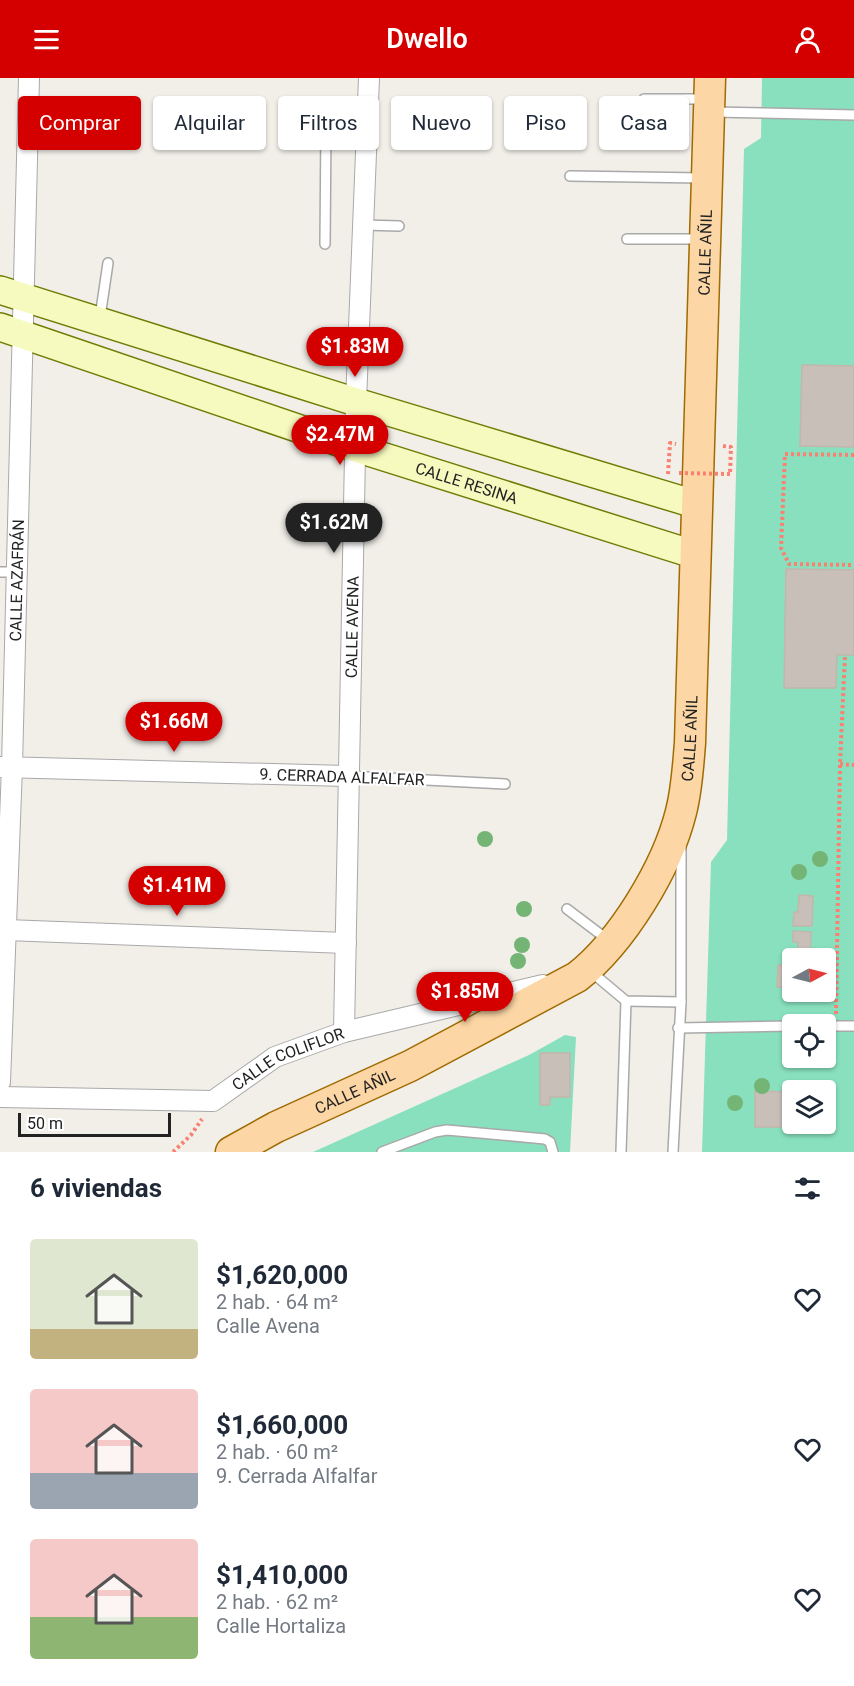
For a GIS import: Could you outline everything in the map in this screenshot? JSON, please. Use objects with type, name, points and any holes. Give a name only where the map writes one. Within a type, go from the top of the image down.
[{"type":"main road","name":"CALLE AÑIL","points":[[231,1152],[276,1127],[410,1066],[582,973],[631,920],[655,877],[681,814],[686,790],[690,743],[709,97]]},
{"type":"street","name":"CALLE AZAFRÁN","points":[[0,1082],[3,950],[6,930],[11,293],[29,78]]},
{"type":"street","name":"CALLE AVENA","points":[[369,78],[369,96]]},
{"type":"street","name":"CALLE AVENA","points":[[344,1032],[347,776],[356,402],[367,150]]},
{"type":"street","points":[[11,293],[356,402],[673,484],[698,506]]},
{"type":"street","name":"CALLE RESINA","points":[[11,331],[356,448],[696,555]]},
{"type":"street","name":"9. CERRADA ALFALFAR","points":[[6,767],[347,776]]},
{"type":"street","points":[[6,930],[346,943]]},
{"type":"street","name":"CALLE COLIFLOR","points":[[213,1101],[275,1057],[344,1032],[582,973]]},
{"type":"street","points":[[0,1097],[213,1101]]},
{"type":"lane","points":[[689,98],[709,97],[854,116]]},
{"type":"lane","points":[[324,244],[326,150]]},
{"type":"lane","points":[[570,176],[707,178]]},
{"type":"lane","points":[[363,225],[399,226]]},
{"type":"lane","points":[[627,238],[705,239]]},
{"type":"lane","points":[[100,321],[108,263]]},
{"type":"lane","name":"9. CERRADA ALFALFAR","points":[[347,776],[505,784]]},
{"type":"lane","points":[[673,1152],[681,1002],[681,814]]},
{"type":"lane","points":[[567,909],[611,943]]},
{"type":"lane","points":[[582,973],[626,1001],[681,1002]]},
{"type":"lane","points":[[621,1152],[626,1001]]},
{"type":"lane","points":[[678,1028],[782,1026]]},
{"type":"lane","points":[[836,1026],[854,1026]]},
{"type":"lane","points":[[382,1152],[435,1132],[447,1130],[545,1139],[550,1142],[553,1152]]},
{"type":"path","points":[[679,445],[670,443],[673,484],[730,474],[731,447]]},
{"type":"path","points":[[854,455],[786,454],[781,548],[789,564],[854,565]]},
{"type":"path","points":[[835,1014],[840,764],[845,655]]},
{"type":"path","points":[[840,764],[854,765]]},
{"type":"path","points":[[173,1152],[191,1135],[213,1101]]},
{"type":"green space","points":[[762,78],[854,78],[854,1152],[702,1152],[711,862],[727,840],[744,149],[761,138]]},
{"type":"green space","points":[[565,1035],[576,1037],[570,1152],[313,1152],[529,1055]]},
{"type":"building","points":[[802,365],[854,366],[854,447],[800,446]]},
{"type":"building","points":[[786,569],[854,570],[854,655],[837,655],[836,688],[784,688]]},
{"type":"building","points":[[799,895],[813,896],[812,926],[793,926],[794,912],[798,912]]},
{"type":"building","points":[[793,931],[811,932],[810,948],[798,948],[798,942],[793,942]]},
{"type":"building","points":[[778,965],[782,965],[782,987],[777,987]]},
{"type":"building","points":[[540,1053],[570,1053],[570,1097],[550,1097],[550,1105],[540,1105]]},
{"type":"building","points":[[755,1091],[782,1092],[782,1127],[755,1127]]}]
